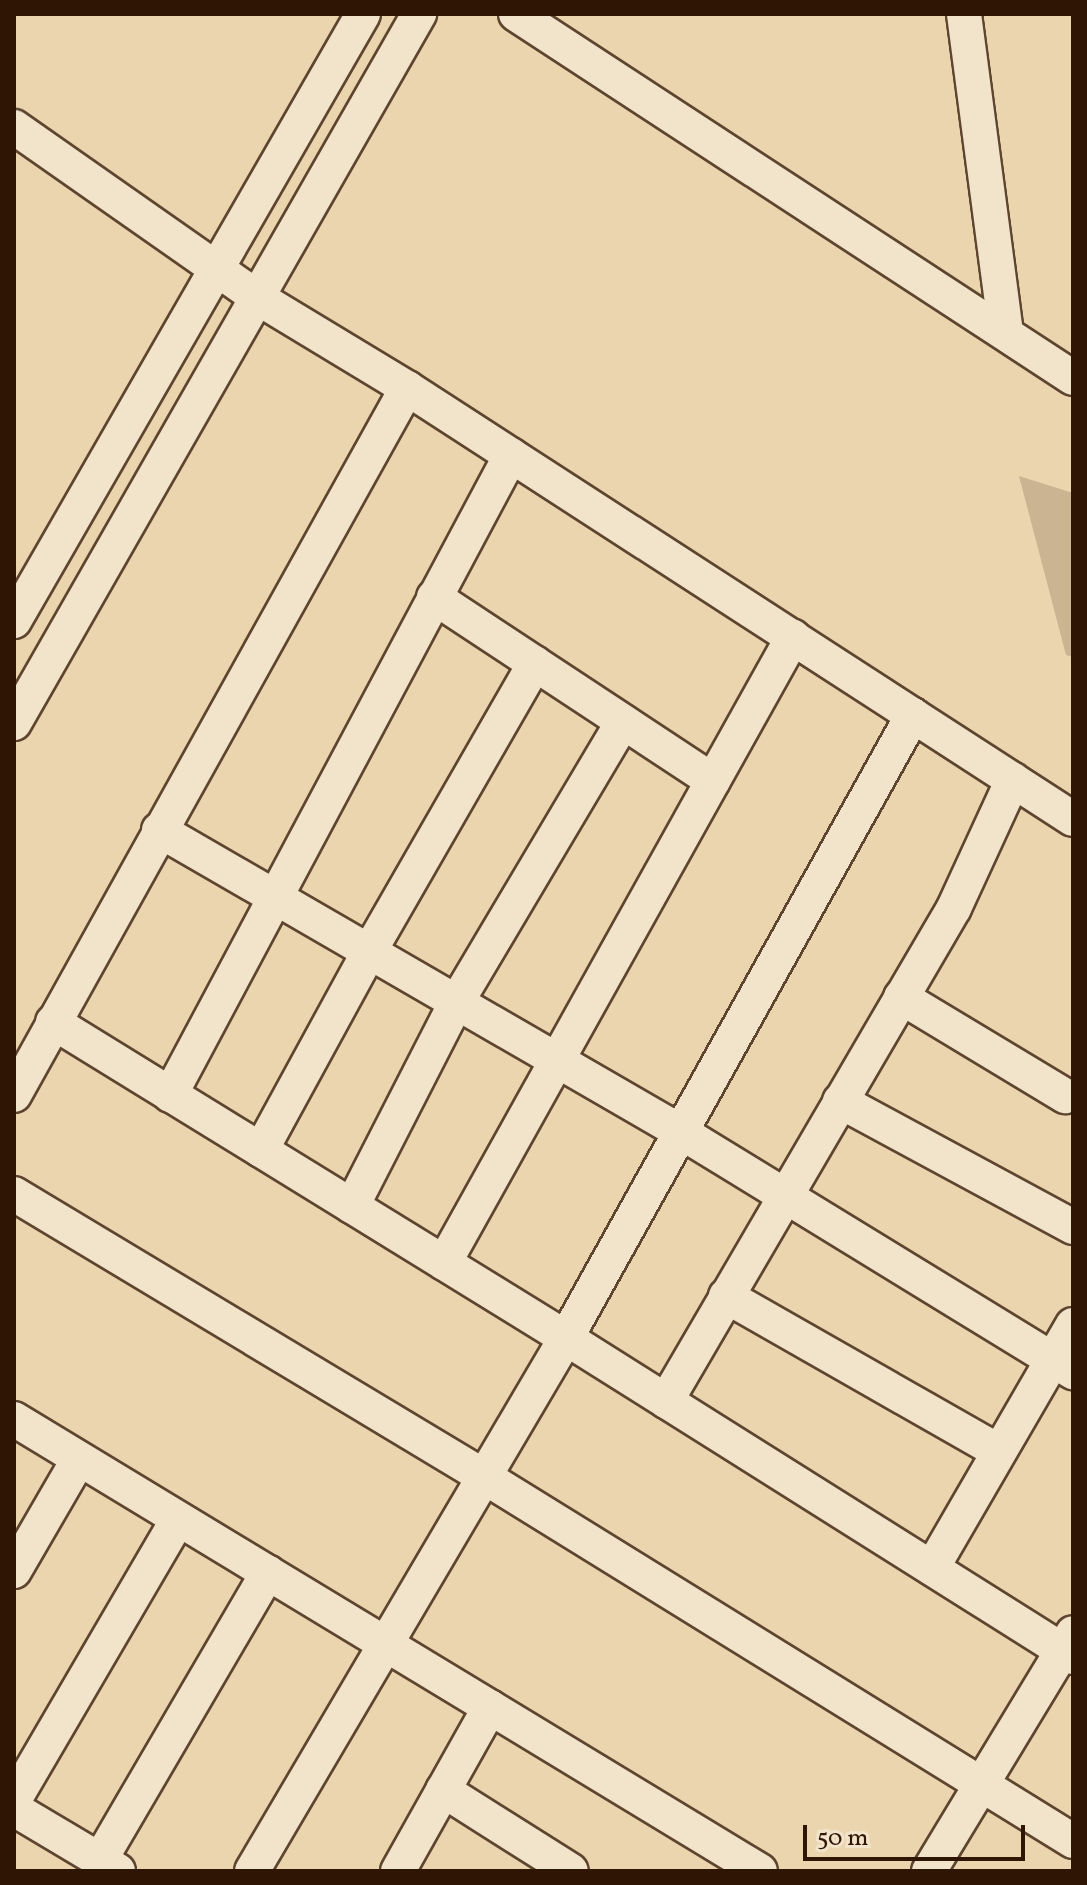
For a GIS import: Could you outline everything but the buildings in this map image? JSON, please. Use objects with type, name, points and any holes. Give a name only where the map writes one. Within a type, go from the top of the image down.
[{"type":"street","points":[[14,621],[363,14]]},
{"type":"street","points":[[14,723],[25,677],[255,296],[419,14]]},
{"type":"street","points":[[516,14],[1073,378]]},
{"type":"street","points":[[964,14],[1006,332]]},
{"type":"street","points":[[14,127],[255,296],[407,388],[1073,819]]},
{"type":"street","points":[[14,1095],[407,388]]},
{"type":"street","points":[[170,1095],[272,896],[511,455]]},
{"type":"street","points":[[434,597],[713,781]]},
{"type":"street","points":[[444,1263],[793,637]]},
{"type":"street","points":[[261,1150],[369,952],[535,663]]},
{"type":"street","points":[[252,1871],[566,1338],[913,715]]},
{"type":"street","points":[[352,1206],[456,1003],[623,722]]},
{"type":"street","points":[[666,1401],[954,908],[1013,780]]},
{"type":"street","points":[[159,830],[681,1132],[1062,1365]]},
{"type":"street","points":[[901,997],[1065,1096]]},
{"type":"street","points":[[53,1022],[932,1568],[1070,1647],[979,1784],[929,1871]]},
{"type":"street","points":[[840,1101],[1073,1227]]},
{"type":"street","points":[[14,1194],[483,1476],[1073,1841]]},
{"type":"street","points":[[726,1296],[998,1451]]},
{"type":"street","points":[[932,1568],[998,1451],[1062,1365],[1073,1325]]},
{"type":"street","points":[[14,1419],[490,1707],[738,1865]]},
{"type":"street","points":[[14,1571],[79,1459]]},
{"type":"street","points":[[14,1800],[178,1519]]},
{"type":"street","points":[[14,1809],[109,1866],[268,1573]]},
{"type":"street","points":[[398,1871],[490,1707]]},
{"type":"street","points":[[443,1790],[571,1871]]},
{"type":"shaded area","points":[[1019,476],[1073,493],[1073,657],[1066,655]]}]
